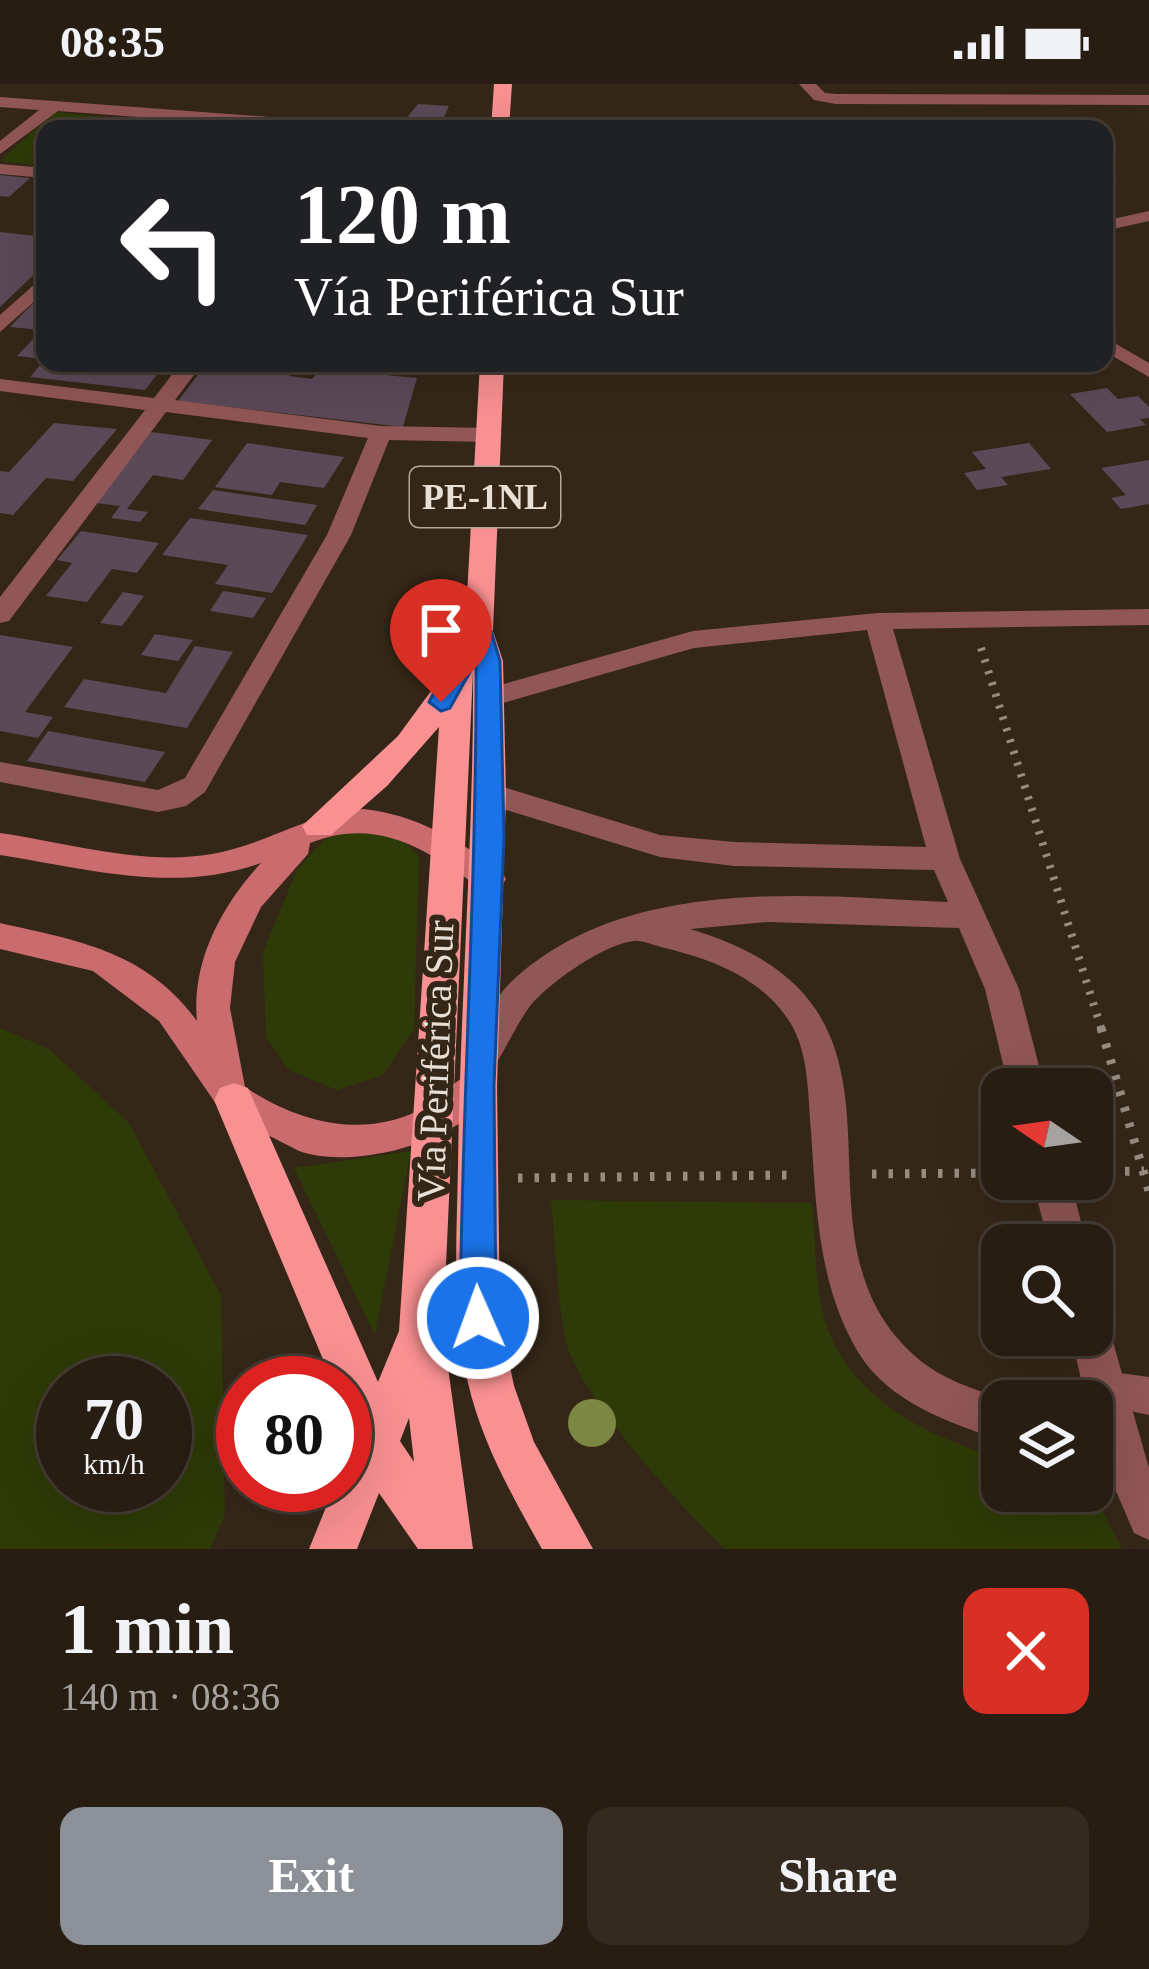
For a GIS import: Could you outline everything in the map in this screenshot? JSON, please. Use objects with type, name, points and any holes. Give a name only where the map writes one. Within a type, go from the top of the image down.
[{"type":"highway","points":[[501,120],[503,84]]},
{"type":"highway","name":"Vía Periférica Sur","points":[[448,1549],[422,1331],[451,851],[479,631],[491,372]]},
{"type":"highway","points":[[319,826],[380,778],[472,688]]},
{"type":"highway","name":"Vía Periférica Sur","points":[[472,688],[490,794],[477,1179],[478,1318],[491,1385],[515,1455],[568,1549]]},
{"type":"highway","points":[[234,1100],[358,1389],[374,1445],[448,1549]]},
{"type":"highway","points":[[333,1549],[422,1331]]},
{"type":"main road","points":[[0,844],[193,868],[260,853],[319,826],[366,821],[410,826],[490,878]]},
{"type":"main road","points":[[234,1100],[213,1007],[227,937],[264,875],[319,826]]},
{"type":"main road","points":[[0,936],[103,960],[171,1011],[234,1100],[313,1140],[374,1141],[433,1121],[480,1074]]},
{"type":"street","points":[[807,84],[820,97],[836,99],[1149,100]]},
{"type":"street","points":[[122,110],[137,97]]},
{"type":"street","points":[[0,102],[258,120]]},
{"type":"street","points":[[37,120],[53,107]]},
{"type":"street","points":[[207,120],[211,116]]},
{"type":"street","points":[[0,149],[36,120]]},
{"type":"street","points":[[0,169],[36,172]]},
{"type":"street","points":[[0,326],[36,290]]},
{"type":"street","points":[[0,615],[186,372]]},
{"type":"street","points":[[0,386],[381,434],[488,434]]},
{"type":"street","points":[[0,772],[158,801],[176,798],[195,784],[339,535],[381,434]]},
{"type":"street","points":[[472,688],[693,640],[878,620],[1149,617]]},
{"type":"street","points":[[878,620],[945,859],[1001,989],[1022,1068]]},
{"type":"street","points":[[490,794],[594,830],[660,846],[734,854],[945,859]]},
{"type":"street","points":[[480,1074],[496,1021],[521,986],[557,960],[636,928],[749,908],[972,916]]},
{"type":"street","points":[[636,928],[733,956],[770,979],[801,1010],[821,1046],[841,1259],[851,1303],[874,1345],[925,1390],[956,1408],[981,1415]]},
{"type":"street","points":[[1120,1448],[1149,1519]]},
{"type":"lane","points":[[1113,224],[1149,216]]},
{"type":"lane","points":[[1113,349],[1149,371]]},
{"type":"lane","points":[[1113,1391],[1149,1396]]},
{"type":"path","points":[[972,619],[1149,1191]]},
{"type":"path","points":[[1113,1172],[1144,1171]]},
{"type":"path","points":[[477,1179],[981,1173]]},
{"type":"green space","points":[[54,112],[141,120],[45,120]]},
{"type":"green space","points":[[36,128],[36,165],[0,161]]},
{"type":"green space","points":[[355,829],[398,835],[419,857],[414,1029],[383,1075],[337,1090],[290,1071],[266,1037],[263,952],[297,870],[325,839]]},
{"type":"green space","points":[[0,1028],[49,1049],[129,1123],[221,1295],[216,1512],[225,1515],[210,1549],[0,1549]]},
{"type":"green space","points":[[411,1151],[375,1335],[294,1168]]},
{"type":"green space","points":[[551,1200],[812,1203],[821,1305],[830,1336],[865,1386],[915,1423],[981,1451],[981,1512],[1103,1512],[1122,1549],[725,1549],[633,1449],[589,1388],[565,1337]]},
{"type":"building","points":[[418,104],[449,106],[443,120],[405,120]]},
{"type":"building","points":[[0,175],[30,178],[9,197],[0,196]]},
{"type":"building","points":[[0,232],[36,236],[36,273],[0,307]]},
{"type":"building","points":[[36,300],[36,330],[10,327]]},
{"type":"building","points":[[36,336],[36,358],[17,356]]},
{"type":"building","points":[[36,370],[159,372],[145,390],[30,377]]},
{"type":"building","points":[[200,372],[291,372],[289,376],[312,379],[318,372],[353,372],[417,378],[403,427],[178,401]]},
{"type":"building","points":[[1107,388],[1118,399],[1138,396],[1149,407],[1149,418],[1140,419],[1146,425],[1107,432],[1070,394]]},
{"type":"building","points":[[54,423],[117,429],[73,481],[46,478],[13,515],[0,513],[0,471],[9,472]]},
{"type":"building","points":[[151,432],[212,440],[183,480],[153,475],[127,509],[148,512],[140,522],[111,518],[120,506],[96,503]]},
{"type":"building","points":[[247,443],[344,457],[324,488],[280,482],[272,495],[215,487]]},
{"type":"building","points":[[1029,443],[1051,469],[1001,477],[1008,485],[977,490],[964,473],[986,469],[972,452]]},
{"type":"building","points":[[1149,460],[1149,504],[1121,509],[1111,498],[1126,495],[1101,468]]},
{"type":"building","points":[[213,490],[317,505],[305,525],[198,509]]},
{"type":"building","points":[[190,518],[308,535],[272,593],[215,584],[228,565],[162,555]]},
{"type":"building","points":[[81,531],[159,543],[137,573],[112,569],[87,602],[46,596],[72,563],[57,560]]},
{"type":"building","points":[[223,591],[266,598],[253,618],[210,611]]},
{"type":"building","points":[[123,592],[144,596],[122,626],[100,623]]},
{"type":"building","points":[[155,634],[193,640],[178,661],[141,655]]},
{"type":"building","points":[[0,635],[73,647],[25,712],[53,717],[38,738],[0,731]]},
{"type":"building","points":[[195,646],[233,652],[187,728],[64,707],[84,679],[166,693]]},
{"type":"building","points":[[48,731],[165,752],[145,782],[27,761]]},
{"type":"route","points":[[441,702],[479,631],[488,661],[490,836],[478,1086],[478,1318]]}]
